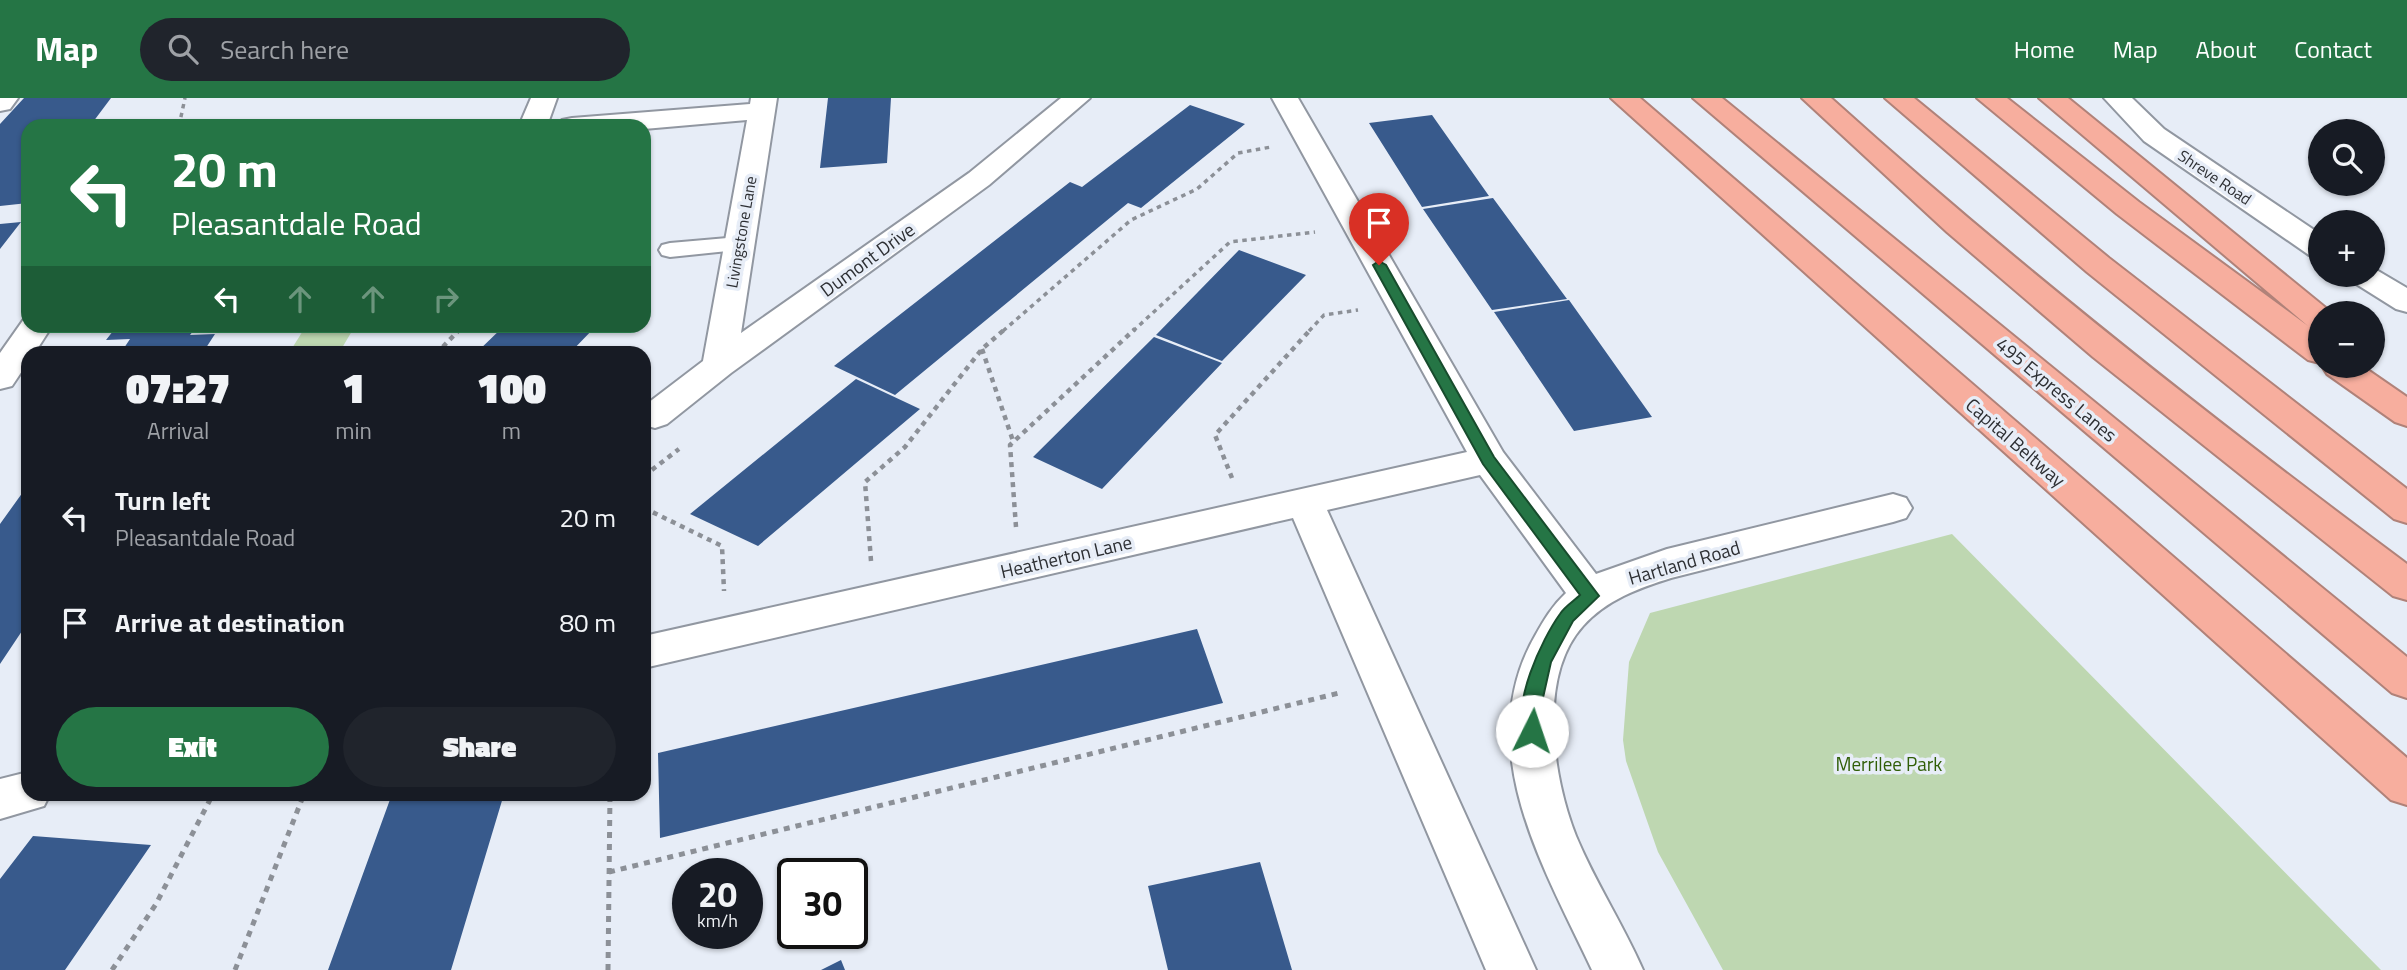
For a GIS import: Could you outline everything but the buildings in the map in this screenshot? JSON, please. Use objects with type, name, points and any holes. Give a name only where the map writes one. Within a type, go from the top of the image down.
[{"type":"highway","name":"495 Express Lanes","points":[[1706,98],[2407,681]]},
{"type":"highway","points":[[1815,98],[1907,182],[2085,333],[2407,585]]},
{"type":"highway","points":[[1898,98],[2098,265],[2407,509]]},
{"type":"highway","points":[[1990,98],[2128,208],[2308,343]]},
{"type":"highway","points":[[2052,98],[2308,310]]},
{"type":"highway","name":"Capital Beltway","points":[[1625,99],[2407,786]]},
{"type":"highway","points":[[2385,372],[2407,390]]},
{"type":"highway","points":[[2356,378],[2407,414]]},
{"type":"street","points":[[0,103],[5,98]]},
{"type":"street","points":[[536,119],[544,98]]},
{"type":"street","name":"Dumont Drive","points":[[655,416],[719,365],[979,179],[1077,98]]},
{"type":"street","points":[[1285,98],[1489,460],[1590,596]]},
{"type":"street","name":"Shreve Road","points":[[2117,98],[2154,135],[2308,239]]},
{"type":"street","points":[[636,119],[763,105]]},
{"type":"street","name":"Livingstone Lane","points":[[719,365],[763,105]]},
{"type":"street","points":[[2383,287],[2407,302]]},
{"type":"street","points":[[0,378],[21,348]]},
{"type":"street","name":"Heatherton Lane","points":[[651,650],[1489,460]]},
{"type":"street","points":[[1305,502],[1511,970]]},
{"type":"street","name":"Hartland Road","points":[[1618,970],[1554,839],[1534,772],[1531,711],[1542,661],[1567,616],[1590,596],[1621,579],[1667,564],[1893,508]]},
{"type":"street","points":[[0,799],[21,794]]},
{"type":"lane","points":[[670,250],[739,244]]},
{"type":"path","points":[[180,119],[185,98]]},
{"type":"path","points":[[874,600],[865,482],[905,446],[982,349],[1131,220],[1197,189],[1238,153],[1310,141]]},
{"type":"path","points":[[1019,567],[1010,445],[1013,441],[1230,242],[1358,227]]},
{"type":"path","points":[[1247,515],[1215,435],[1324,315],[1401,304]]},
{"type":"path","points":[[444,346],[456,333]]},
{"type":"path","points":[[982,349],[1013,441]]},
{"type":"path","points":[[651,511],[722,546],[725,634]]},
{"type":"path","points":[[609,872],[1384,682]]},
{"type":"path","points":[[112,970],[156,904],[210,801]]},
{"type":"path","points":[[235,970],[301,801]]},
{"type":"path","points":[[608,970],[610,801]]},
{"type":"green space","points":[[302,333],[351,333],[343,346],[293,346]]},
{"type":"green space","name":"Merrilee Park","points":[[1952,534],[2381,970],[1723,970],[1658,852],[1626,761],[1623,740],[1629,662],[1650,613]]},
{"type":"route","points":[[1379,265],[1489,460],[1590,596],[1567,616],[1542,661],[1531,711],[1532,731]]}]
